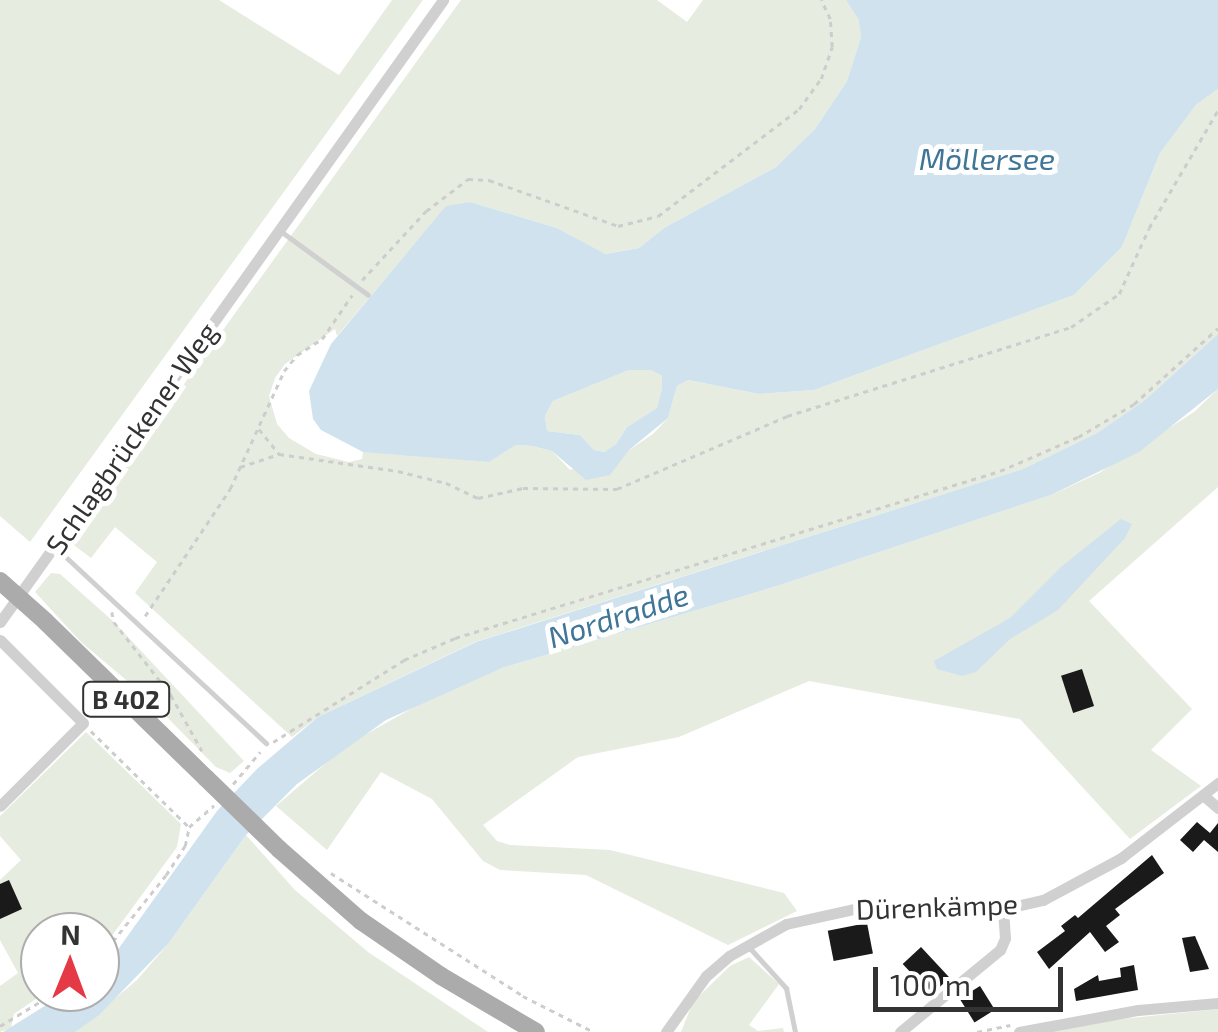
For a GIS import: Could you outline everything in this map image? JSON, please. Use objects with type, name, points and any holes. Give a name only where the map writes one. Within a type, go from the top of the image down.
[{"type":"main road","name":"B 402","points":[[0,581],[207,769],[279,849],[360,922],[536,1032]]},
{"type":"street","name":"Schlagbrückener Weg","points":[[0,622],[56,548],[276,228],[443,0]]},
{"type":"street","points":[[0,640],[82,723],[0,806]]},
{"type":"street","name":"Dürenkämpe","points":[[669,1030],[706,976],[747,945],[786,924],[842,910],[1003,908],[1043,900],[1121,858],[1218,783]]},
{"type":"street","points":[[1203,795],[1218,808]]},
{"type":"street","points":[[900,1032],[1000,950],[1004,938],[1003,908]]},
{"type":"street","points":[[1019,1032],[1138,1010],[1218,1003]]},
{"type":"lane","points":[[276,228],[368,295]]},
{"type":"lane","points":[[56,548],[266,742]]},
{"type":"lane","points":[[747,945],[786,988],[795,1032]]},
{"type":"path","points":[[139,626],[230,490],[284,371],[297,356],[322,340],[356,287],[426,212],[468,179],[504,185],[618,226],[658,216],[799,109],[821,79],[832,47],[830,19],[822,0]]},
{"type":"path","points":[[240,467],[279,454],[398,471],[446,484],[478,498],[523,488],[618,490],[787,416],[1071,326],[1119,294],[1149,228],[1218,110]]},
{"type":"path","points":[[266,742],[278,742],[404,660],[455,638],[1000,472],[1078,437],[1134,404],[1218,328]]},
{"type":"path","points":[[258,428],[279,454]]},
{"type":"path","points":[[109,598],[114,622],[171,695],[207,769]]},
{"type":"path","points":[[82,723],[189,827],[185,846],[120,932]]},
{"type":"path","points":[[323,868],[523,996],[594,1032]]},
{"type":"path","points":[[0,1026],[23,1012]]},
{"type":"shaded area","points":[[0,0],[219,0],[339,75],[392,0],[423,0],[30,542],[0,516]]},
{"type":"shaded area","points":[[461,0],[657,0],[687,22],[703,0],[846,0],[860,20],[861,37],[847,81],[815,129],[776,167],[664,228],[639,248],[604,254],[557,228],[470,202],[446,207],[337,336],[335,329],[285,364],[275,378],[269,396],[277,424],[289,438],[316,454],[349,462],[362,459],[363,452],[386,452],[489,462],[516,445],[532,446],[552,451],[570,470],[629,450],[653,434],[668,418],[677,386],[688,380],[759,394],[814,390],[1074,295],[1122,247],[1160,153],[1196,105],[1218,89],[1218,334],[1145,400],[1097,433],[1023,469],[475,642],[318,717],[292,737],[135,593],[157,562],[115,527],[91,558],[70,542]]},
{"type":"shaded area","points":[[629,370],[651,370],[662,376],[657,408],[627,427],[606,452],[594,450],[580,435],[547,431],[545,416],[553,401]]},
{"type":"shaded area","points":[[1218,389],[1218,487],[1089,601],[1192,709],[1151,750],[1201,786],[1130,839],[1020,719],[809,681],[679,737],[578,757],[483,825],[497,841],[510,845],[610,850],[784,893],[797,911],[728,945],[586,875],[500,870],[483,861],[432,799],[381,772],[327,850],[276,806],[347,745],[441,692],[502,668],[777,586],[1051,495],[1099,473],[1194,412]]},
{"type":"shaded area","points":[[51,573],[60,574],[114,622],[244,761],[230,773],[216,767],[150,700],[81,642],[35,592]]},
{"type":"shaded area","points":[[86,732],[181,824],[177,847],[120,925],[120,912],[20,912],[20,1010],[14,1014],[11,1028],[0,1032],[0,986],[18,973],[0,940],[0,880],[21,860],[0,836],[0,816]]},
{"type":"shaded area","points":[[246,835],[295,890],[368,952],[488,1032],[75,1032],[99,1012],[120,1012],[120,994],[168,944]]},
{"type":"shaded area","points":[[749,957],[779,984],[749,1025],[758,1031],[783,1028],[784,1032],[681,1032],[693,1002],[730,966]]},
{"type":"shaded area","points":[[1218,1009],[1218,1032],[1035,1032],[1073,1024]]},
{"type":"water","name":"Möllersee","points":[[846,0],[1218,0],[1218,89],[1196,105],[1160,153],[1122,247],[1074,295],[814,390],[759,394],[688,380],[677,386],[668,418],[629,450],[610,475],[586,480],[552,451],[532,446],[516,445],[489,462],[363,452],[321,430],[313,419],[309,391],[331,344],[446,206],[470,202],[557,228],[605,254],[639,248],[664,228],[776,167],[815,129],[847,81],[861,37],[859,20]],"holes":[[[629,370],[651,370],[662,376],[657,408],[627,427],[605,452],[594,450],[580,435],[547,431],[545,416],[553,401]]]},
{"type":"water","name":"Nordradde","points":[[1218,334],[1218,389],[1139,452],[1051,495],[777,586],[502,668],[386,720],[297,784],[246,835],[168,944],[120,993],[120,947],[217,811],[257,769],[318,717],[476,642],[1023,469],[1097,433],[1145,400]]},
{"type":"water","points":[[1121,519],[1132,524],[1125,538],[1058,610],[1010,639],[976,672],[962,676],[937,669],[934,661],[1010,618],[1061,567]]},
{"type":"water","points":[[35,1012],[102,1012],[75,1032],[3,1032]]},
{"type":"building","points":[[1082,669],[1094,706],[1073,713],[1061,676]]},
{"type":"building","points":[[1197,822],[1210,833],[1218,823],[1218,852],[1204,840],[1193,852],[1180,840]]},
{"type":"building","points":[[1152,855],[1164,873],[1115,909],[1120,915],[1106,926],[1119,942],[1105,952],[1090,932],[1049,969],[1037,952],[1065,931],[1061,926],[1075,915],[1078,918]]},
{"type":"building","points":[[9,880],[22,909],[0,919],[0,884]]},
{"type":"building","points":[[867,923],[873,953],[834,961],[828,931]]},
{"type":"building","points":[[1195,936],[1209,969],[1190,972],[1182,938]]},
{"type":"building","points":[[921,947],[950,978],[931,995],[903,964]]},
{"type":"building","points":[[1134,965],[1138,990],[1076,1001],[1074,989],[1098,975],[1099,981],[1121,977],[1120,968]]},
{"type":"building","points":[[980,986],[995,1010],[974,1022],[960,999]]}]
